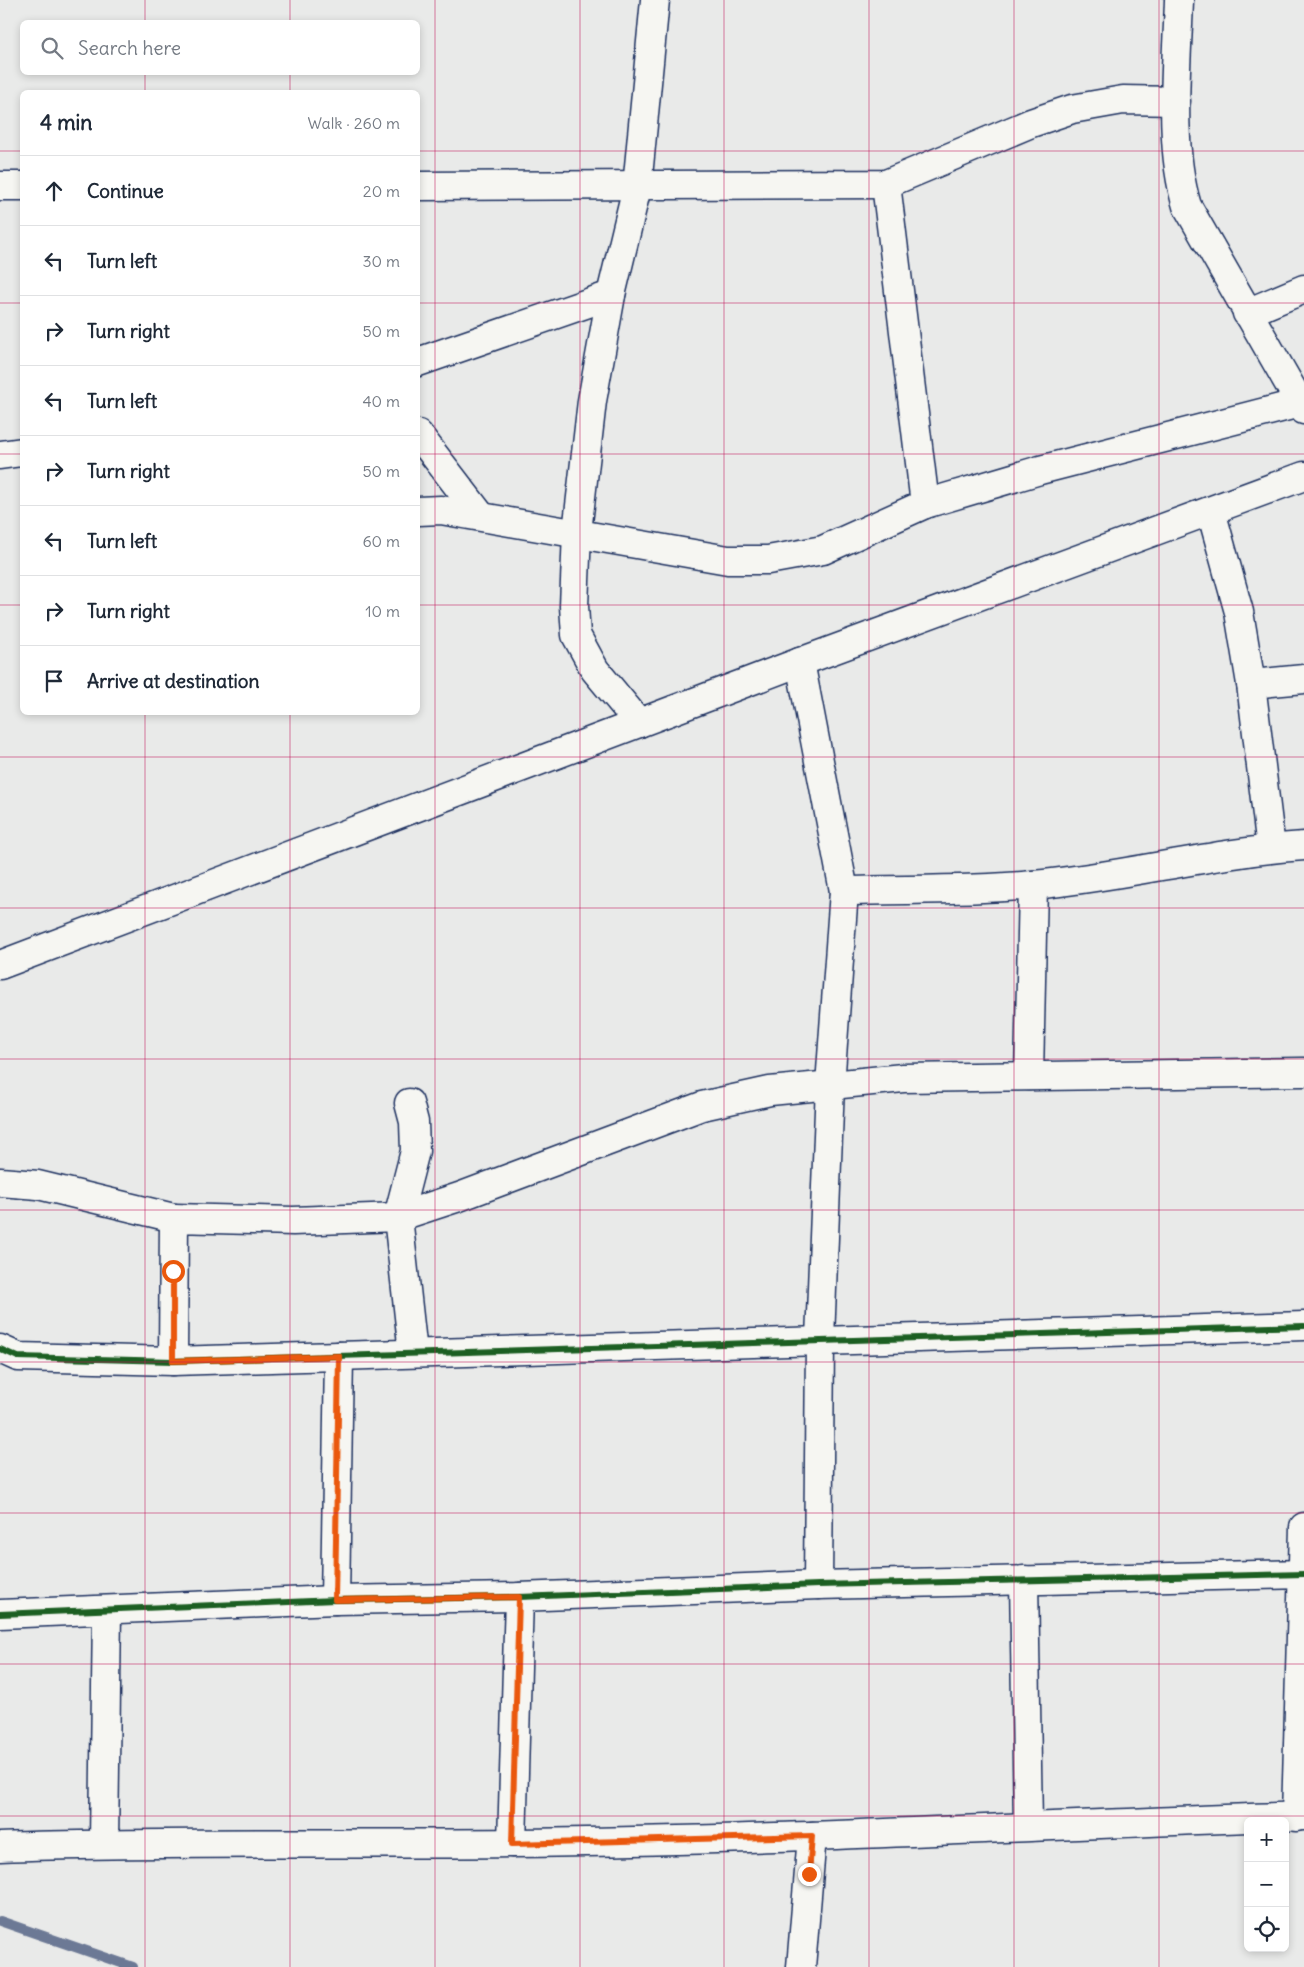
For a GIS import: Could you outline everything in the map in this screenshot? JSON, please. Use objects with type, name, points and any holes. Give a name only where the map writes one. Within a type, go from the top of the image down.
[{"type":"main road","points":[[639,723],[595,670],[576,635],[574,606],[577,532],[592,401],[611,294],[637,187],[655,0]]},
{"type":"main road","points":[[420,511],[441,510],[480,516],[728,560],[768,560],[823,550],[925,504],[1040,470],[1302,407],[1188,206],[1179,179],[1176,101],[1179,0]]},
{"type":"main road","points":[[420,186],[637,187],[886,184],[1031,123],[1072,108],[1123,100],[1176,101]]},
{"type":"main road","points":[[886,184],[925,504]]},
{"type":"main road","points":[[0,186],[20,186]]},
{"type":"main road","points":[[1247,313],[1304,290]]},
{"type":"main road","points":[[420,361],[611,294]]},
{"type":"main road","points":[[420,437],[480,516]]},
{"type":"main road","points":[[0,455],[20,452]]},
{"type":"main road","points":[[0,965],[800,662],[1304,476]]},
{"type":"main road","points":[[1211,511],[1239,612],[1251,684],[1270,848]]},
{"type":"main road","points":[[800,662],[844,891],[830,1085],[820,1339],[818,1585]]},
{"type":"main road","points":[[1251,684],[1304,679]]},
{"type":"main road","points":[[844,891],[1033,886],[1149,869],[1270,848],[1304,846]]},
{"type":"main road","points":[[1029,1076],[1033,886]]},
{"type":"main road","points":[[0,1182],[38,1185],[174,1218],[293,1221],[398,1217],[459,1197],[702,1106],[770,1091],[903,1078],[1304,1072]]},
{"type":"main road","points":[[410,1103],[414,1122],[415,1151],[398,1217],[413,1353]]},
{"type":"main road","points":[[173,1361],[174,1218]]},
{"type":"main road","points":[[0,1349],[18,1357],[173,1361],[820,1339],[1304,1326]]},
{"type":"main road","points":[[335,1600],[339,1356]]},
{"type":"main road","points":[[0,1847],[104,1843],[512,1844],[812,1836],[1300,1816],[1304,1528]]},
{"type":"main road","points":[[0,1614],[335,1600],[519,1597],[818,1585],[1303,1574]]},
{"type":"main road","points":[[1024,1580],[1028,1826]]},
{"type":"main road","points":[[512,1844],[519,1597]]},
{"type":"main road","points":[[104,1843],[107,1610]]},
{"type":"main road","points":[[801,1967],[812,1836]]},
{"type":"waterway","points":[[0,1921],[133,1967]]},
{"type":"cycle path","points":[[0,1349],[18,1357],[173,1361],[1304,1326]]},
{"type":"cycle path","points":[[0,1614],[335,1600],[519,1597],[818,1585],[1304,1574]]},
{"type":"route","points":[[173,1271],[173,1361],[339,1356],[335,1600],[519,1597],[512,1844],[812,1836],[809,1874]]}]
